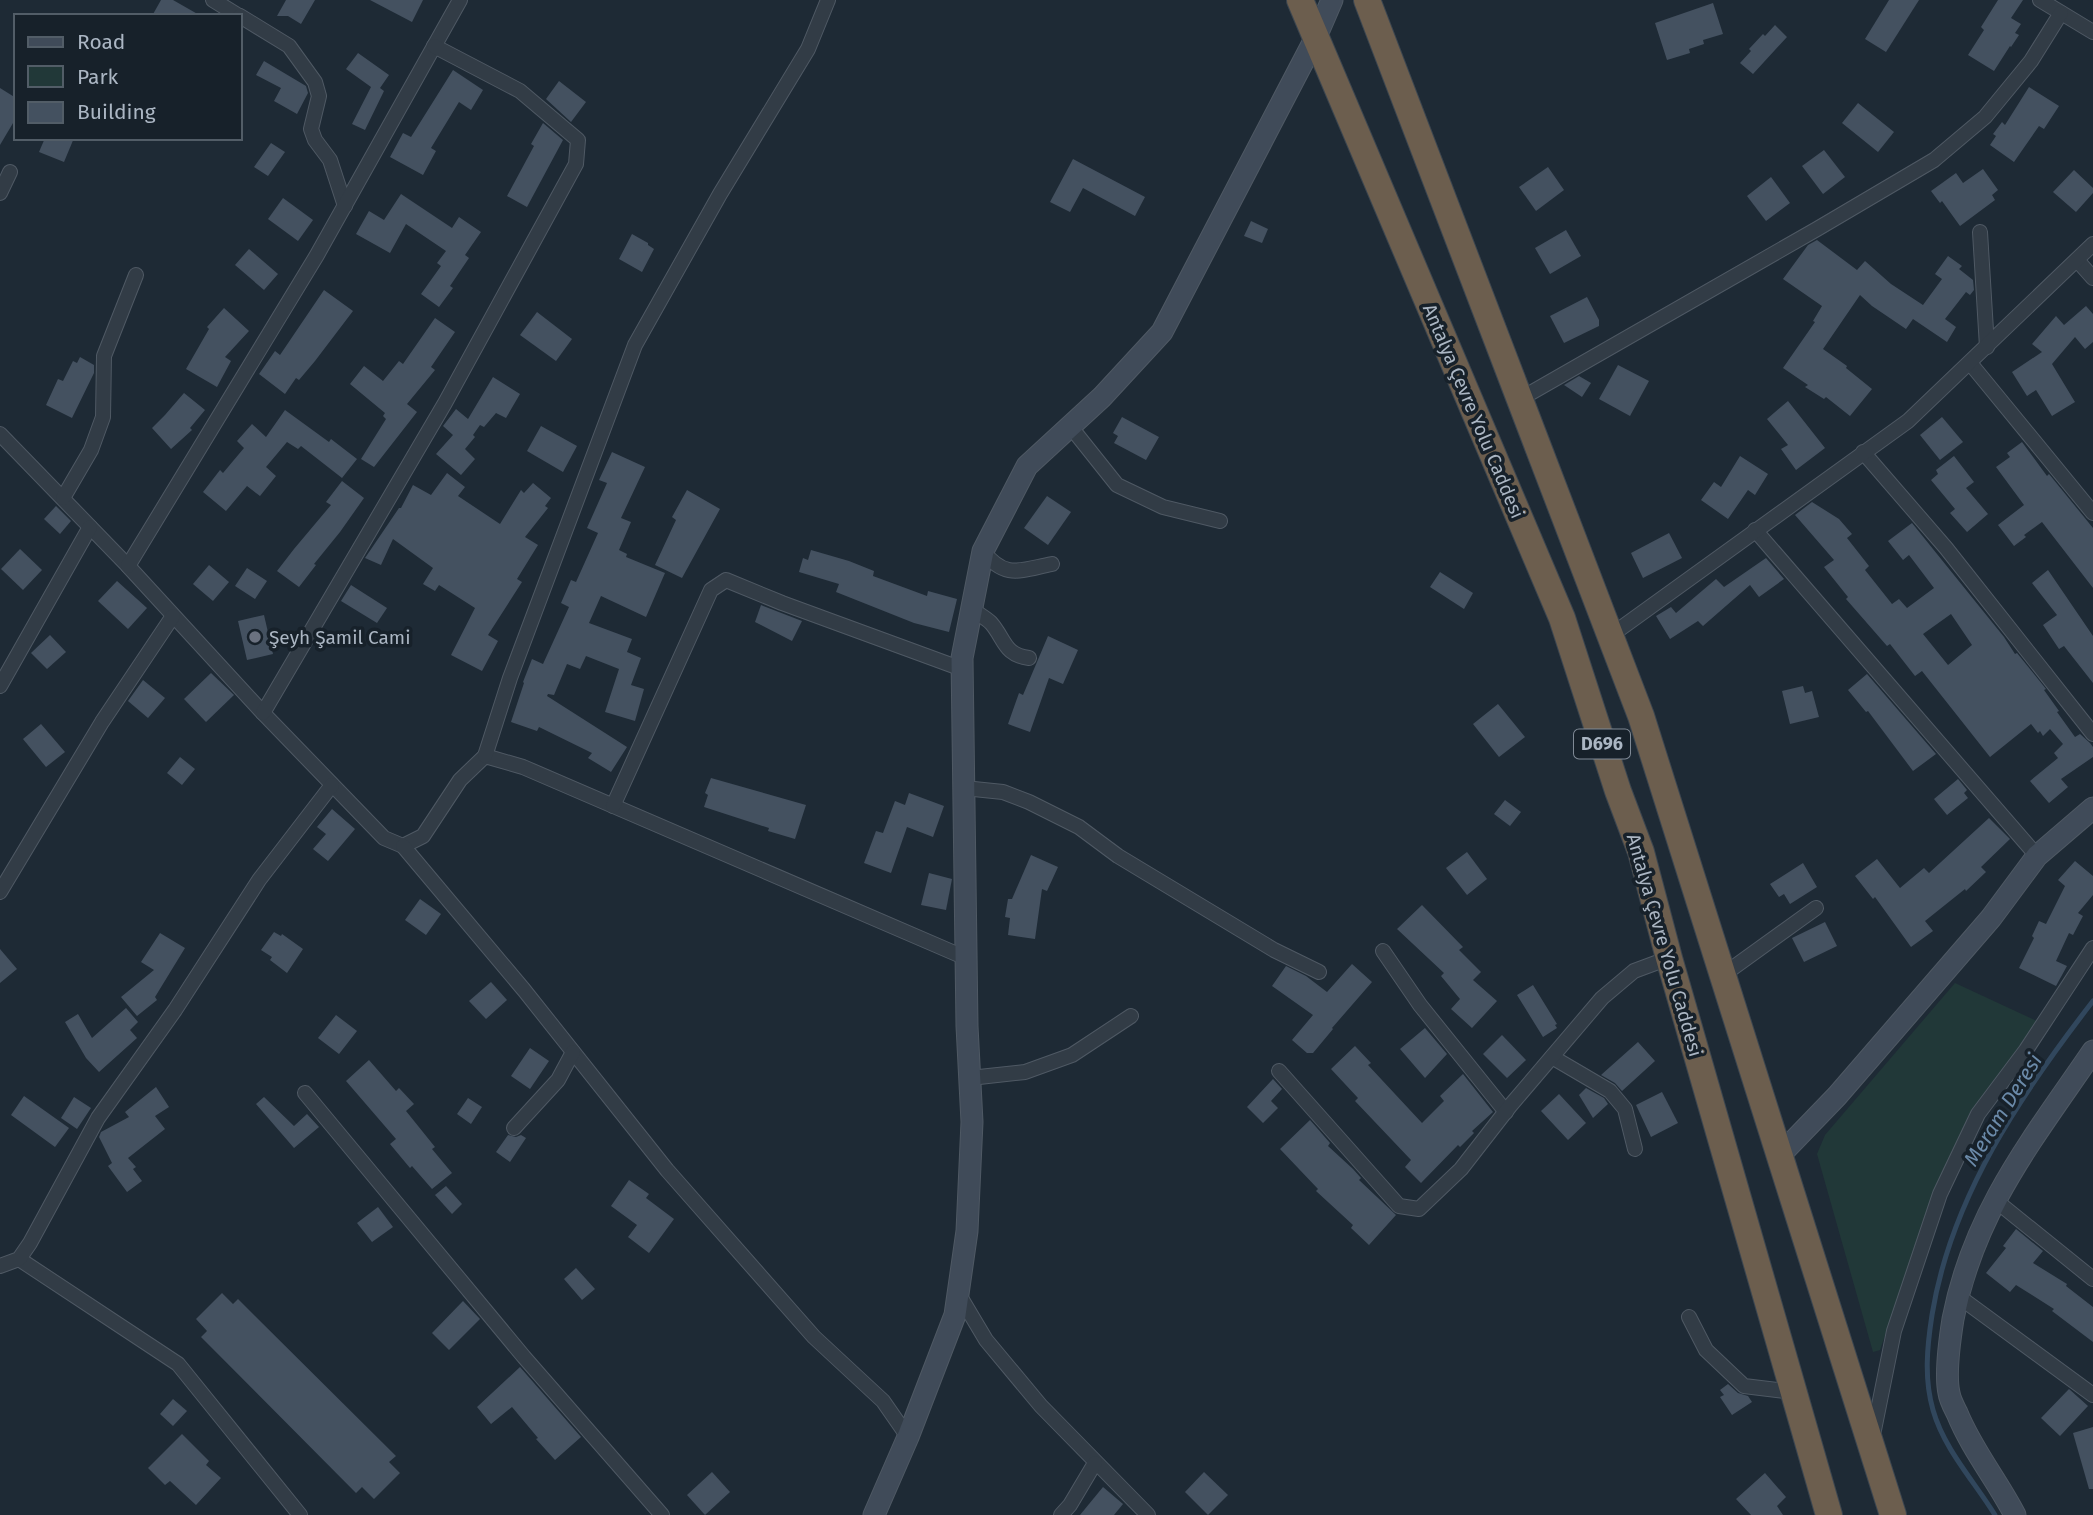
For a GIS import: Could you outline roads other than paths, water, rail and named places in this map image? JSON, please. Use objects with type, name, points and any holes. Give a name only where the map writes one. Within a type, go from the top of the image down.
[{"type":"highway","name":"Antalya Çevre Yolu Caddesi","points":[[1300,0],[1562,618],[1618,791],[1642,852],[1669,958],[1829,1515]]},
{"type":"highway","name":"D696","points":[[1367,0],[1642,716],[1893,1515]]},
{"type":"street","points":[[213,0],[236,14]]},
{"type":"street","points":[[128,566],[317,255],[460,0]]},
{"type":"street","points":[[403,846],[423,836],[460,780],[485,756],[510,678],[635,345],[720,194],[808,49],[828,0]]},
{"type":"street","points":[[874,1515],[908,1437],[955,1315],[967,1231],[972,1122],[966,958],[962,658],[983,551],[1027,466],[1102,397],[1162,332],[1316,37],[1332,0]]},
{"type":"street","points":[[2040,0],[2093,32]]},
{"type":"street","points":[[1520,399],[1934,160],[1985,117],[2031,61],[2061,13]]},
{"type":"street","points":[[242,18],[289,46],[315,82],[319,96],[311,129],[315,140],[330,160],[345,206]]},
{"type":"street","points":[[262,713],[445,403],[576,164],[578,140],[520,91],[434,46]]},
{"type":"street","points":[[0,193],[10,172]]},
{"type":"street","points":[[1980,232],[1987,347]]},
{"type":"street","points":[[1610,636],[1908,421],[2093,244]]},
{"type":"street","points":[[2077,260],[2093,278]]},
{"type":"street","points":[[63,498],[91,450],[103,417],[104,356],[136,275]]},
{"type":"street","points":[[1970,363],[2093,513]]},
{"type":"street","points":[[1070,426],[1117,485],[1163,507],[1220,521]]},
{"type":"street","points":[[0,434],[128,566],[262,713],[332,785],[384,838],[403,846],[524,989],[676,1181],[814,1337],[883,1401],[908,1437]]},
{"type":"street","points":[[1863,452],[1946,548],[2093,734]]},
{"type":"street","points":[[0,686],[90,527]]},
{"type":"street","points":[[1755,530],[2037,856]]},
{"type":"street","points":[[983,551],[993,565],[1013,572],[1052,564]]},
{"type":"street","points":[[613,806],[711,590],[726,580],[962,669]]},
{"type":"street","points":[[972,609],[991,623],[1011,652],[1019,657],[1029,658]]},
{"type":"street","points":[[0,892],[102,722],[173,616]]},
{"type":"street","points":[[485,756],[523,767],[966,958]]},
{"type":"street","points":[[0,1266],[19,1259],[98,1118],[175,1010],[259,880],[332,785]]},
{"type":"street","points":[[964,788],[1003,792],[1069,822],[1118,856],[1274,950],[1319,972]]},
{"type":"street","points":[[1780,1154],[1837,1096],[1991,918],[2037,856],[2093,808]]},
{"type":"street","points":[[1723,975],[1816,908]]},
{"type":"street","points":[[1871,1445],[1894,1331],[1940,1194],[1978,1114],[2026,1050],[2093,948]]},
{"type":"street","points":[[1383,951],[1420,1005],[1506,1112]]},
{"type":"street","points":[[1279,1071],[1399,1206],[1419,1209],[1461,1169],[1602,998],[1634,971],[1669,958]]},
{"type":"street","points":[[970,1078],[1025,1072],[1072,1055],[1131,1016]]},
{"type":"street","points":[[2015,1515],[1966,1435],[1949,1393],[1949,1341],[1958,1296],[1973,1246],[1994,1200],[2016,1163],[2093,1051]]},
{"type":"street","points":[[514,1128],[558,1080],[573,1052]]},
{"type":"street","points":[[1552,1057],[1610,1091],[1625,1110],[1635,1149]]},
{"type":"street","points":[[305,1093],[524,1357],[662,1515]]},
{"type":"street","points":[[1994,1200],[2093,1279]]},
{"type":"street","points":[[19,1259],[178,1364],[300,1515]]},
{"type":"street","points":[[958,1293],[986,1340],[1041,1406],[1148,1515]]},
{"type":"street","points":[[1958,1296],[2093,1395]]},
{"type":"street","points":[[1689,1317],[1706,1350],[1744,1386],[1793,1392]]},
{"type":"street","points":[[1061,1515],[1095,1463]]},
{"type":"waterway","name":"Meram Deresi","points":[[1995,1515],[1944,1438],[1933,1410],[1927,1363],[1932,1315],[1941,1271],[1972,1188],[2015,1110],[2093,1001]]},
{"type":"place","name":"Şeyh Şamil Cami","points":[[255,637]]}]
